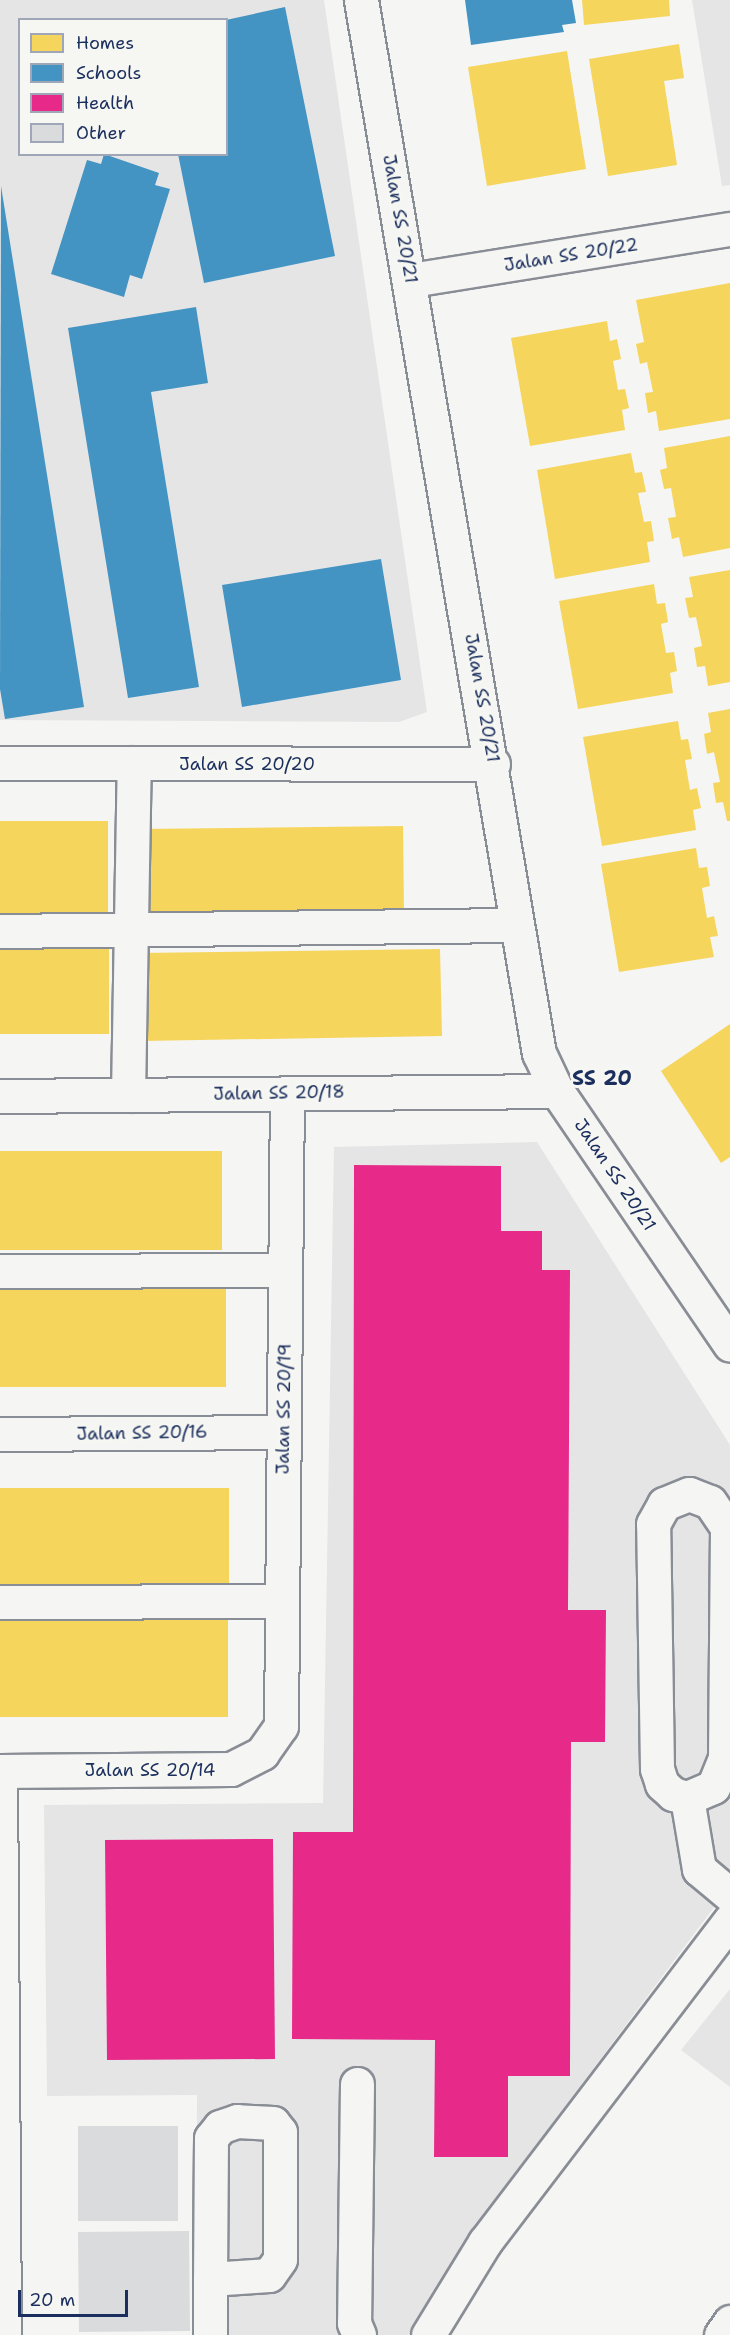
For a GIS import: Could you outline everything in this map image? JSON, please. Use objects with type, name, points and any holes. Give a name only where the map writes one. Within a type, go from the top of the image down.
[{"type":"street","name":"Jalan SS 20/21","points":[[361,0],[493,764],[516,925],[539,1053],[557,1090],[730,1345]]},
{"type":"street","name":"Jalan SS 20/22","points":[[411,280],[730,229]]},
{"type":"street","name":"Jalan SS 20/20","points":[[0,763],[493,764]]},
{"type":"street","points":[[128,1095],[134,763]]},
{"type":"street","points":[[0,931],[516,925]]},
{"type":"street","name":"Jalan SS 20/18","points":[[0,1096],[557,1090]]},
{"type":"street","name":"Jalan SS 20/19","points":[[281,1726],[287,1093]]},
{"type":"street","points":[[0,1271],[285,1270]]},
{"type":"street","name":"Jalan SS 20/16","points":[[0,1434],[284,1432]]},
{"type":"street","points":[[689,1494],[710,1502],[727,1527],[726,1666],[722,1773],[708,1791],[687,1798],[673,1794],[662,1784],[657,1769],[653,1524],[664,1504],[689,1494]]},
{"type":"street","points":[[0,1602],[282,1601]]},
{"type":"street","name":"Jalan SS 20/14","points":[[0,1771],[231,1769],[262,1753],[281,1726]]},
{"type":"street","points":[[0,1771],[4,2335]]},
{"type":"street","points":[[687,1798],[699,1869],[730,1895]]},
{"type":"street","points":[[428,2335],[485,2242],[730,1920]]},
{"type":"street","points":[[357,2084],[354,2323],[359,2335]]},
{"type":"street","points":[[210,2278],[269,2275],[280,2259],[280,2132],[273,2122],[237,2121],[220,2127],[211,2138],[210,2278],[210,2335]]},
{"type":"street","points":[[721,2335],[730,2322]]},
{"type":"shaded area","points":[[0,0],[324,0],[427,712],[399,722],[0,720]]},
{"type":"shaded area","points":[[692,0],[730,0],[730,185],[722,186]]},
{"type":"shaded area","points":[[537,1142],[730,1445],[730,1886],[471,2232],[408,2335],[196,2335],[197,2095],[47,2096],[44,1805],[323,1803],[334,1147]]},
{"type":"shaded area","points":[[730,1989],[730,2087],[681,2050]]},
{"type":"building: Homes","points":[[582,0],[669,0],[670,16],[584,25]]},
{"type":"building: Homes","points":[[679,44],[684,78],[664,81],[677,165],[608,176],[589,59]]},
{"type":"building: Homes","points":[[567,51],[586,169],[487,186],[468,67]]},
{"type":"building: Homes","points":[[730,283],[730,419],[659,431],[656,411],[648,413],[645,393],[653,392],[647,362],[640,364],[636,344],[644,342],[636,300]]},
{"type":"building: Homes","points":[[607,321],[610,341],[617,339],[621,359],[613,361],[618,390],[625,389],[629,408],[622,410],[625,430],[530,446],[511,338]]},
{"type":"building: Homes","points":[[730,436],[730,548],[683,557],[679,537],[672,539],[668,518],[676,517],[671,488],[664,489],[660,470],[667,468],[664,448]]},
{"type":"building: Homes","points":[[631,453],[635,473],[642,472],[646,492],[638,493],[644,522],[651,521],[654,541],[647,542],[650,562],[555,579],[537,470]]},
{"type":"building: Homes","points":[[730,570],[730,682],[708,686],[705,666],[697,667],[694,648],[702,646],[696,617],[689,618],[685,598],[693,597],[689,577]]},
{"type":"building: Homes","points":[[654,584],[657,604],[665,603],[668,622],[661,624],[666,653],[674,652],[677,671],[670,673],[673,693],[578,709],[559,601]]},
{"type":"building: Homes","points":[[730,709],[730,821],[727,821],[723,802],[716,803],[713,783],[720,782],[714,752],[707,754],[704,734],[711,732],[708,713]]},
{"type":"building: Homes","points":[[678,721],[681,740],[688,739],[692,759],[685,760],[690,790],[697,788],[701,808],[693,810],[696,830],[602,846],[583,737]]},
{"type":"building: Homes","points":[[0,821],[108,821],[108,918],[0,918]]},
{"type":"building: Homes","points":[[403,826],[404,916],[140,921],[139,829]]},
{"type":"building: Homes","points":[[696,848],[699,868],[707,867],[710,886],[702,888],[707,918],[714,916],[718,936],[710,937],[714,957],[619,972],[601,864]]},
{"type":"building: Homes","points":[[0,947],[109,947],[109,1034],[0,1034]]},
{"type":"building: Homes","points":[[440,949],[442,1036],[142,1041],[140,953]]},
{"type":"building: Homes","points":[[730,1024],[730,1157],[721,1163],[661,1071]]},
{"type":"building: Homes","points":[[0,1151],[222,1151],[222,1250],[0,1250]]},
{"type":"building: Homes","points":[[0,1288],[226,1288],[226,1387],[0,1387]]},
{"type":"building: Homes","points":[[0,1488],[229,1488],[229,1586],[0,1586]]},
{"type":"building: Homes","points":[[0,1619],[228,1619],[228,1717],[0,1717]]},
{"type":"building: Schools","points":[[465,0],[572,0],[576,23],[562,25],[564,32],[471,45]]},
{"type":"building: Schools","points":[[285,7],[335,256],[204,283],[178,156],[228,156],[228,20]]},
{"type":"building: Schools","points":[[103,156],[110,156],[159,173],[155,185],[170,189],[142,279],[130,275],[124,297],[51,274],[87,160],[101,164]]},
{"type":"building: Schools","points":[[1,186],[84,707],[5,719],[0,689]]},
{"type":"building: Schools","points":[[196,307],[208,383],[151,392],[199,687],[128,698],[68,328]]},
{"type":"building: Schools","points":[[381,559],[401,680],[242,707],[222,585]]},
{"type":"building: Health","points":[[354,1165],[501,1166],[501,1231],[542,1231],[542,1270],[570,1270],[568,1610],[606,1610],[605,1742],[571,1742],[570,2076],[508,2076],[508,2157],[434,2157],[435,2040],[292,2039],[293,1832],[353,1832]]},
{"type":"building: Health","points":[[273,1839],[275,2059],[107,2060],[105,1840]]},
{"type":"building: Other","points":[[78,2126],[178,2126],[178,2221],[78,2221]]},
{"type":"building: Other","points":[[189,2231],[190,2331],[79,2332],[78,2232]]},
{"type":"district","name":"SS 20","points":[[602,1078]]}]
